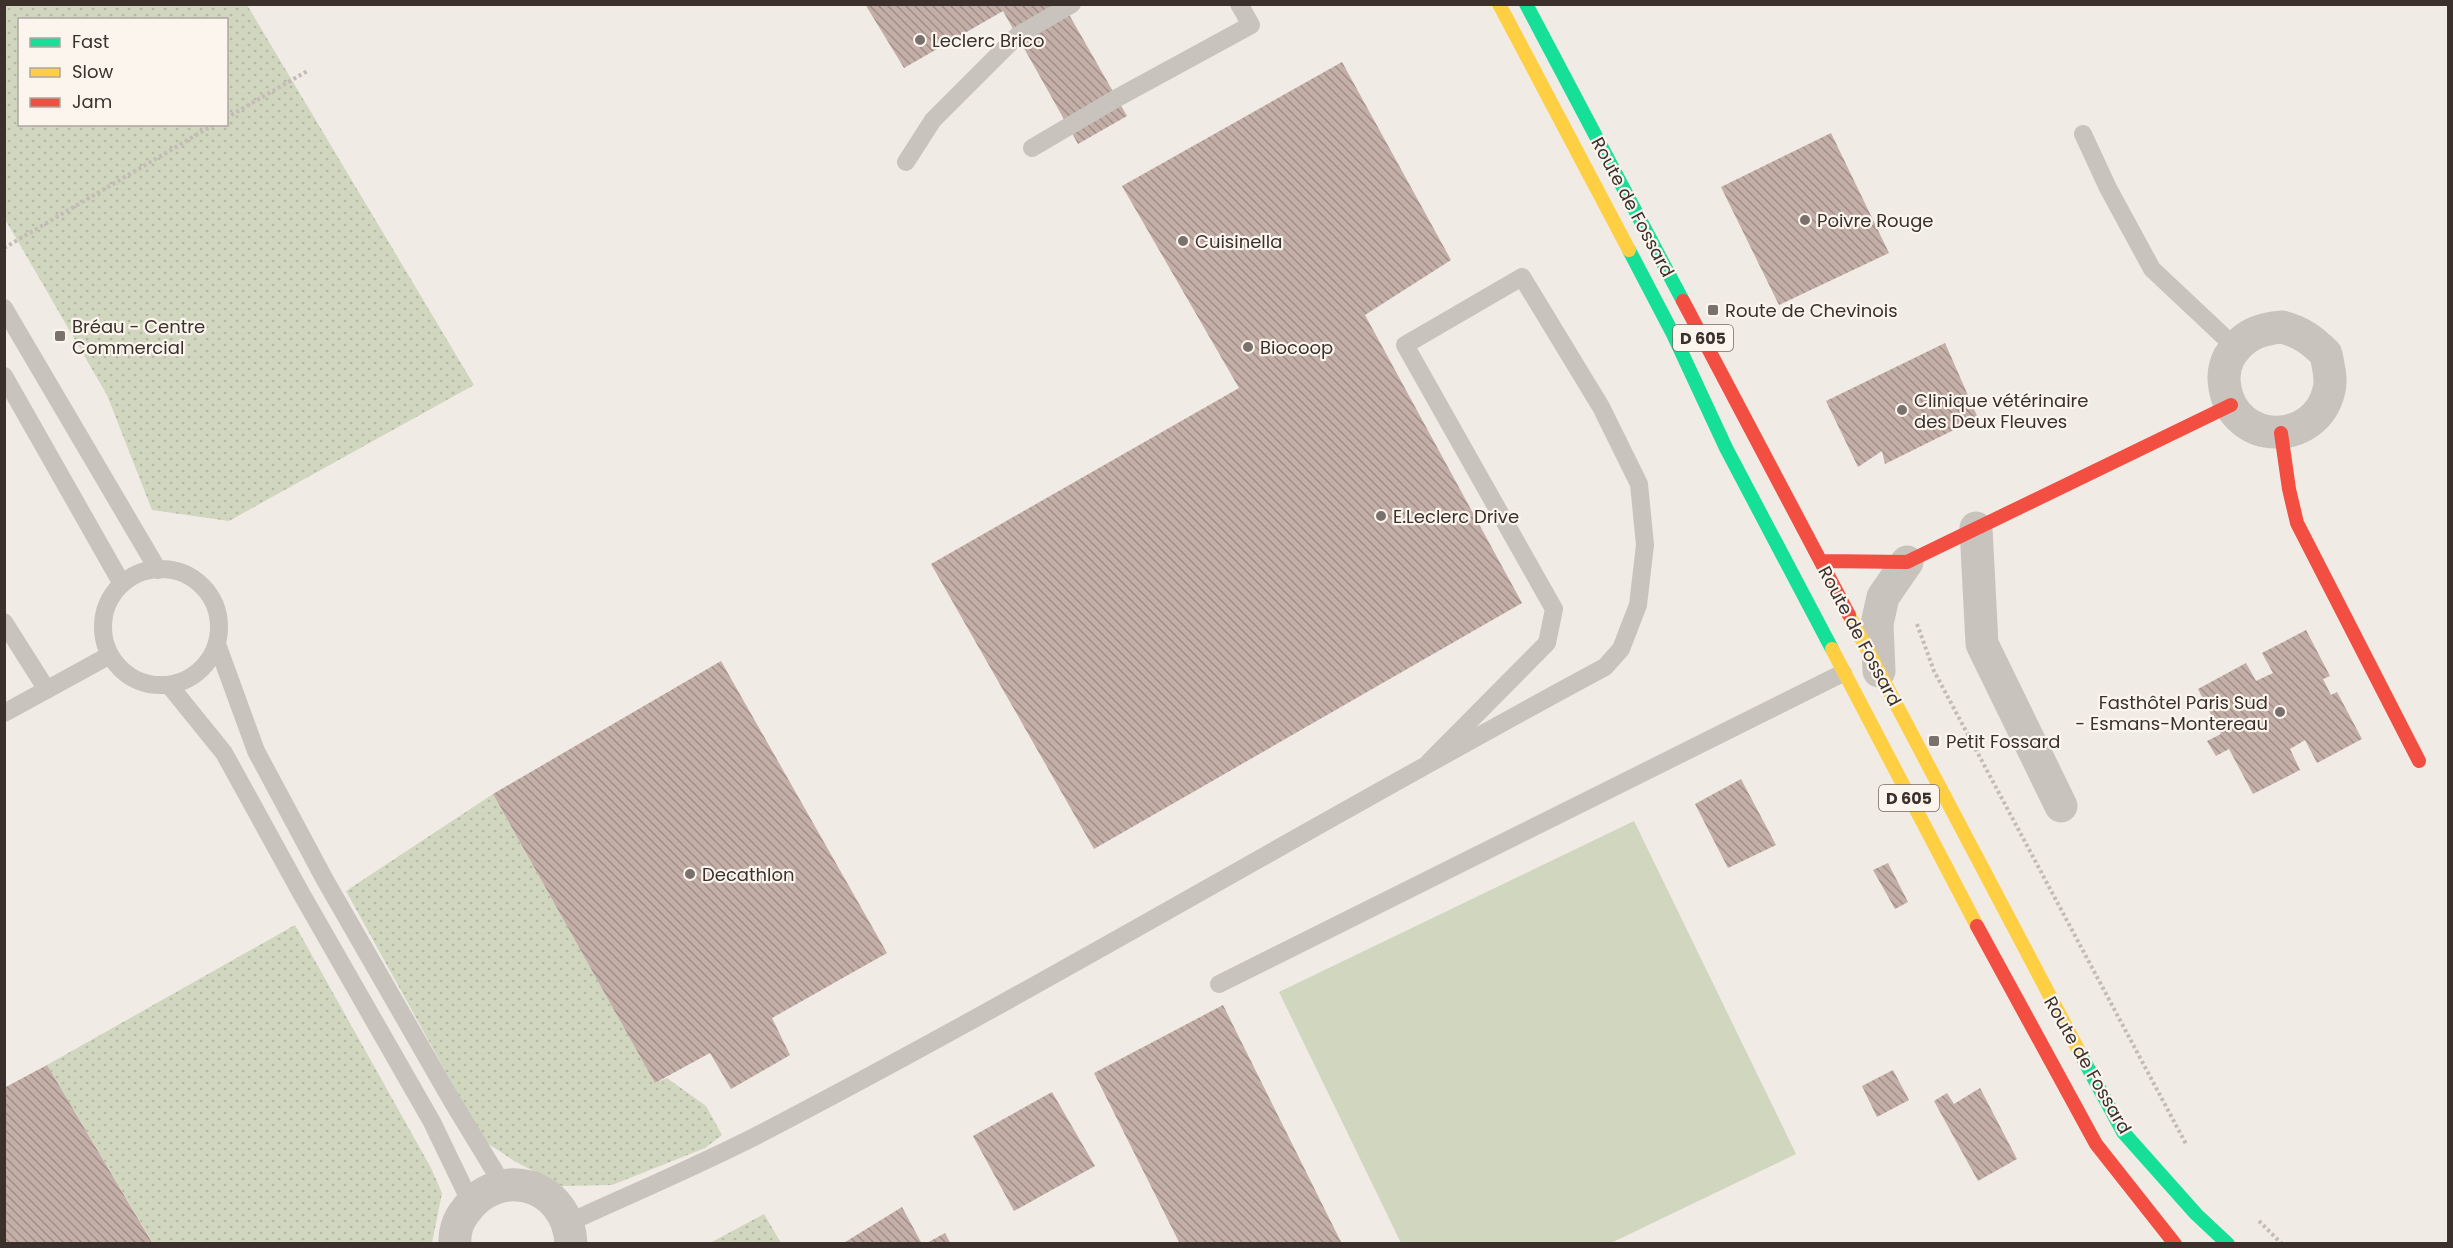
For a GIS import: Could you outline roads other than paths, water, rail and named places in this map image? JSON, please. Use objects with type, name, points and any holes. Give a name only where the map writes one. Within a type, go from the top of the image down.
[{"type":"main road","name":"Route de Fossard","points":[[1499,4],[1673,334],[1726,448],[2007,982],[2096,1144],[2175,1244]]},
{"type":"main road","name":"Route de Fossard","points":[[1526,4],[2036,973],[2123,1132],[2196,1214],[2228,1244]]},
{"type":"main road","points":[[1821,561],[1844,565],[1886,560],[1907,562],[2230,405]]},
{"type":"main road","points":[[2281,433],[2289,489],[2297,523],[2419,760]]},
{"type":"street","points":[[2282,327],[2299,332],[2313,341],[2326,354],[2330,389],[2323,406],[2313,420],[2298,429],[2281,433],[2263,431],[2248,424],[2234,412],[2227,397],[2224,380],[2227,362],[2235,347],[2248,335],[2264,328],[2282,327]]},
{"type":"street","points":[[1976,528],[1982,644],[2061,806]]},
{"type":"street","points":[[1879,671],[1877,624],[1883,597],[1907,562]]},
{"type":"street","points":[[455,1244],[460,1219],[471,1203],[486,1191],[503,1185],[520,1184],[550,1197],[561,1209],[570,1233]]},
{"type":"lane","points":[[906,162],[933,120],[1017,36],[1072,4]]},
{"type":"lane","points":[[1032,148],[1117,98],[1251,25],[1239,4]]},
{"type":"lane","points":[[2083,134],[2108,188],[2152,269],[2235,347]]},
{"type":"lane","points":[[570,1233],[946,1035],[1430,762],[1605,667],[1621,649],[1638,605],[1645,545],[1639,484],[1601,407],[1522,277],[1406,345],[1554,609],[1547,643],[1430,762]]},
{"type":"lane","points":[[4,308],[158,570]]},
{"type":"lane","points":[[4,376],[122,584]]},
{"type":"lane","points":[[158,570],[172,570],[198,582],[208,593],[216,609],[219,626],[217,644],[210,659],[199,671],[185,680],[169,685],[151,684],[134,679],[120,669],[110,655],[104,637],[104,618],[111,599],[122,584],[139,574],[158,570]]},
{"type":"lane","points":[[4,622],[47,690]]},
{"type":"lane","points":[[217,644],[256,751],[324,880],[503,1185]]},
{"type":"lane","points":[[4,713],[110,655]]},
{"type":"lane","points":[[1219,984],[1843,673]]},
{"type":"lane","points":[[169,685],[224,753],[307,904],[432,1122],[471,1203]]},
{"type":"place","name":"Leclerc Brico","points":[[920,40]]},
{"type":"place","name":"Poivre Rouge","points":[[1805,220]]},
{"type":"place","name":"Cuisinella","points":[[1183,241]]},
{"type":"place","name":"Route de Chevinois","points":[[1713,310]]},
{"type":"place","name":"Bréau - Centre Commercial","points":[[60,336]]},
{"type":"place","name":"Biocoop","points":[[1248,347]]},
{"type":"place","name":"Clinique vétérinaire des Deux Fleuves","points":[[1902,410]]},
{"type":"place","name":"E.Leclerc Drive","points":[[1381,516]]},
{"type":"place","name":"Fasthôtel Paris Sud - Esmans-Montereau","points":[[2280,712]]},
{"type":"place","name":"Petit Fossard","points":[[1934,741]]},
{"type":"place","name":"Decathlon","points":[[690,874]]}]
